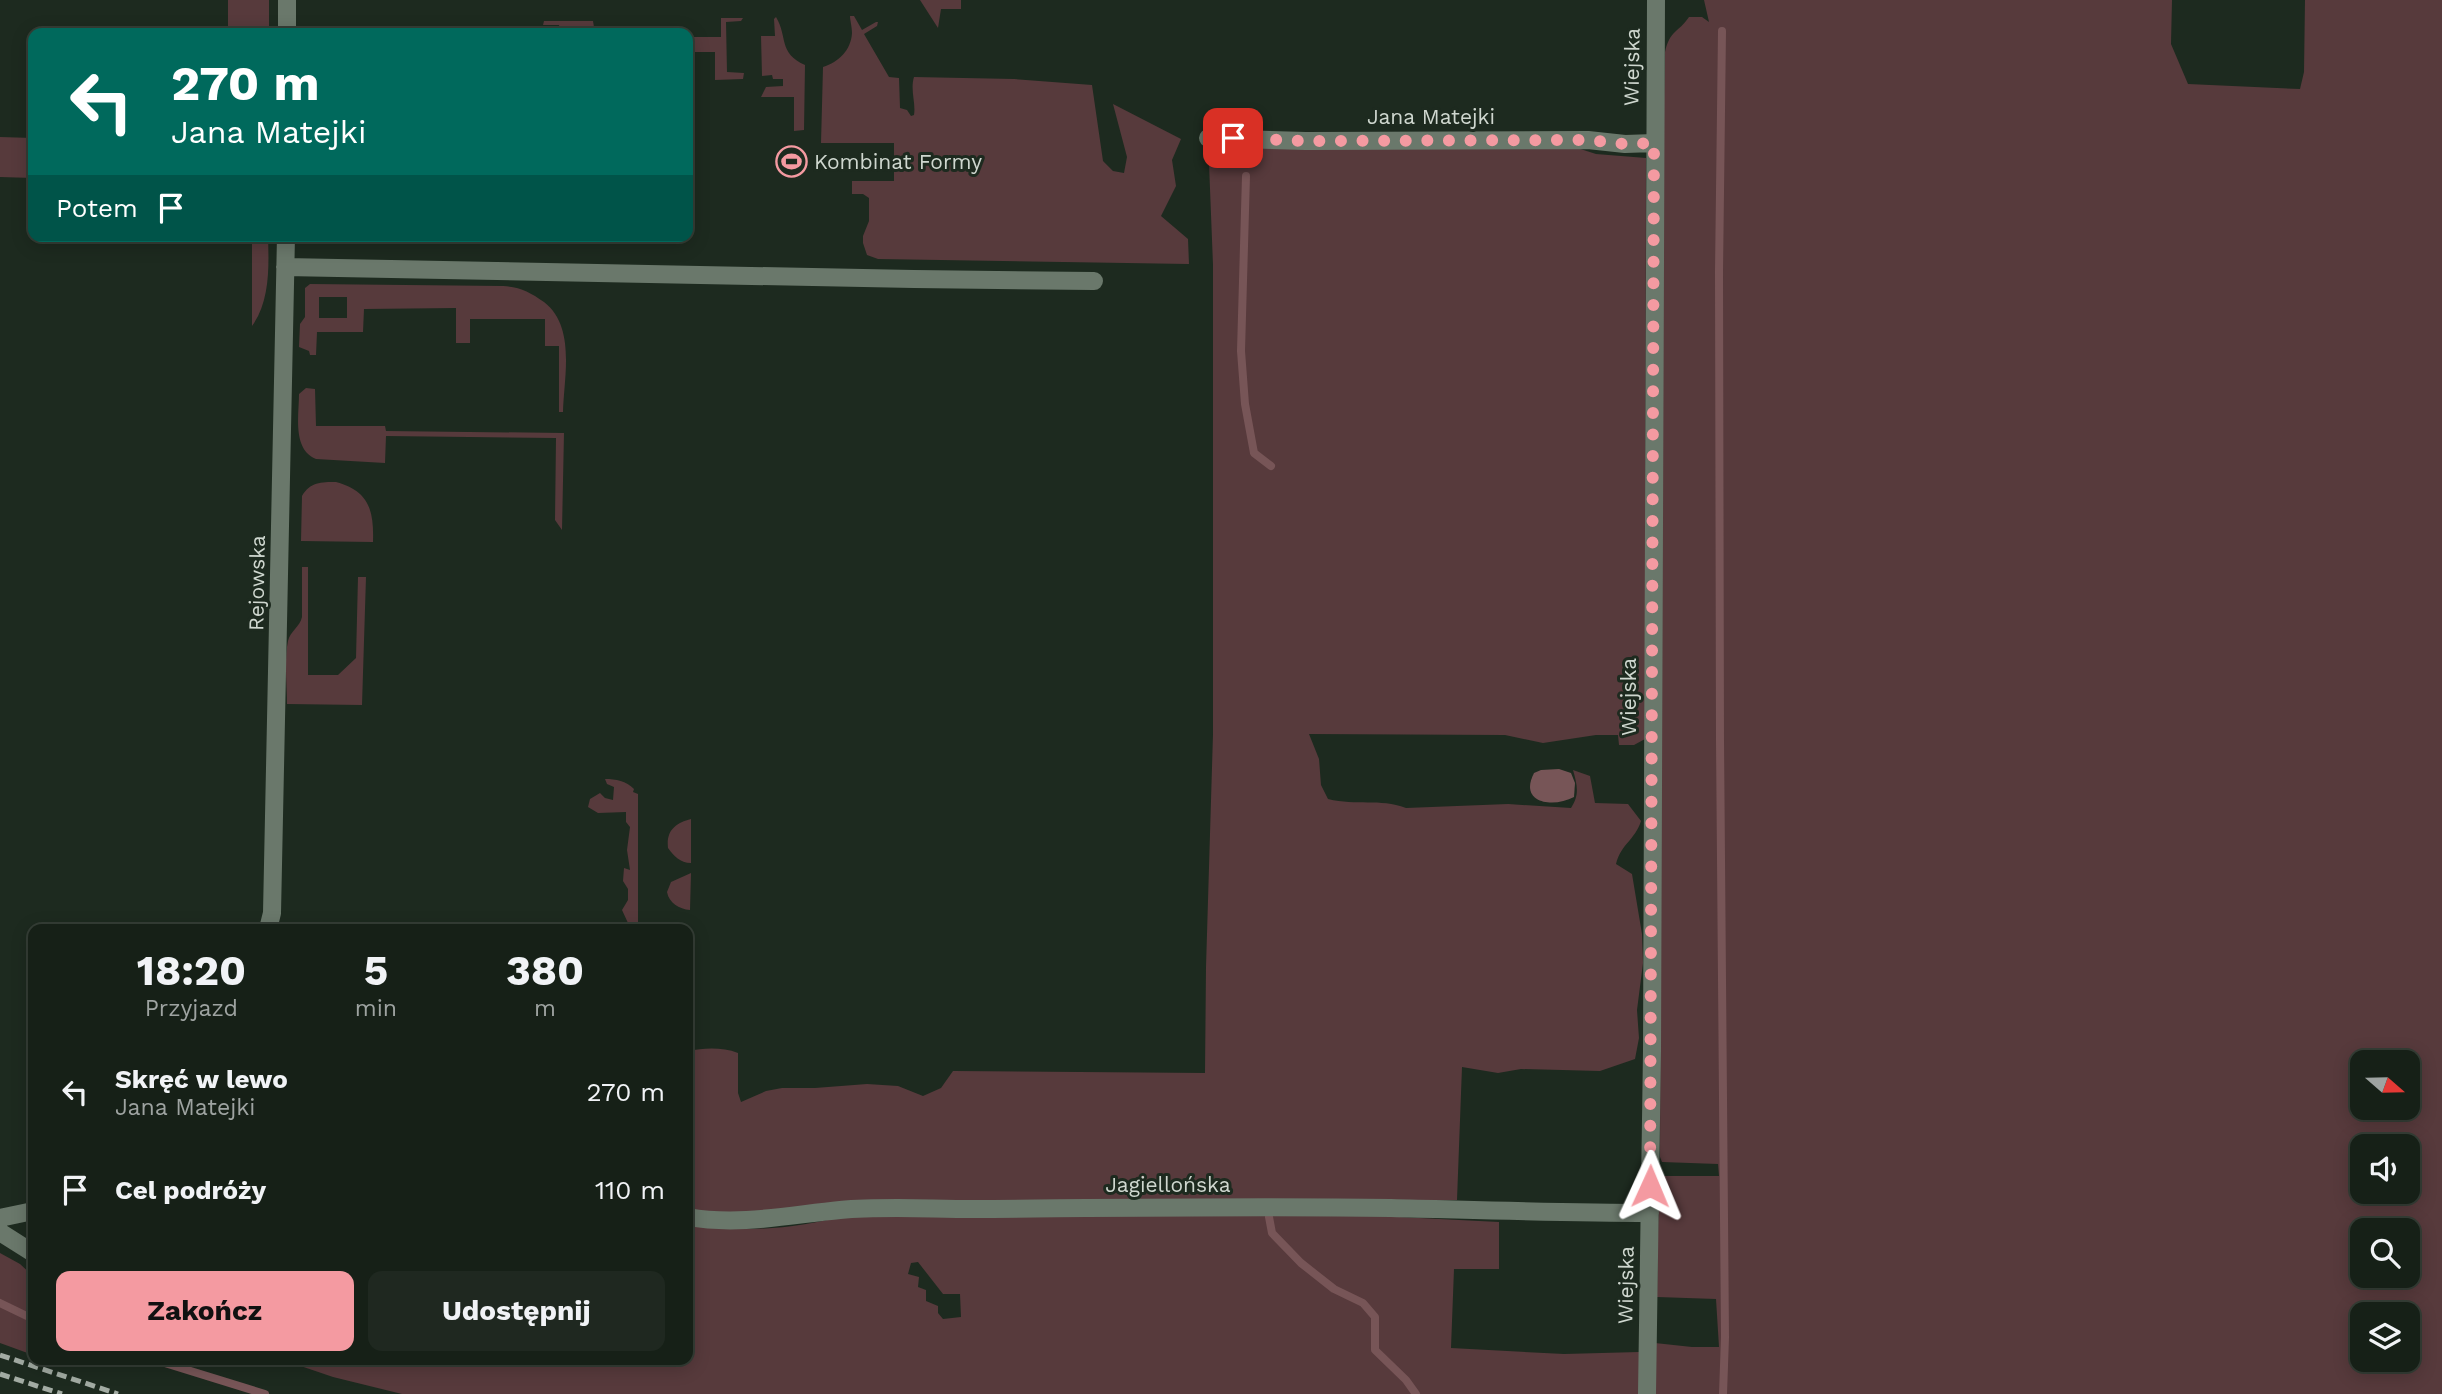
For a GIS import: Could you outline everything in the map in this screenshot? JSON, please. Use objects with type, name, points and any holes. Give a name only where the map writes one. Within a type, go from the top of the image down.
[{"type":"street","points":[[287,0],[287,28]]},
{"type":"street","name":"Wiejska","points":[[1647,1394],[1652,1051],[1656,0]]},
{"type":"street","name":"Jana Matejki","points":[[1208,138],[1306,141],[1588,140],[1625,144],[1654,143]]},
{"type":"street","name":"Rejowska","points":[[269,924],[272,913],[278,675],[286,242]]},
{"type":"street","points":[[285,267],[1094,281]]},
{"type":"street","name":"Jagiellońska","points":[[693,1218],[744,1221],[841,1210],[1114,1208],[1390,1208],[1520,1213],[1650,1213]]},
{"type":"street","points":[[0,1218],[28,1212]]},
{"type":"street","points":[[0,1232],[28,1250]]},
{"type":"shaded area","points":[[228,0],[269,0],[269,28],[228,28]]},
{"type":"shaded area","points":[[920,0],[961,0],[961,9],[941,9],[938,28]]},
{"type":"shaded area","points":[[1704,0],[2172,0],[2171,44],[2188,84],[2300,89],[2304,72],[2305,0],[2442,0],[2442,1394],[1653,1394],[1655,1343],[1719,1347],[1716,1299],[1657,1297],[1659,1176],[1719,1176],[1718,1164],[1662,1162],[1660,1157],[1665,52],[1672,35],[1689,17],[1702,17],[1709,22]]},
{"type":"shaded area","points":[[850,16],[854,16],[862,30],[878,22],[877,26],[864,34],[889,77],[899,78],[900,108],[907,110],[911,116],[914,115],[914,77],[1014,79],[1092,85],[1103,161],[1113,171],[1124,173],[1127,157],[1113,104],[1181,139],[1172,160],[1176,186],[1161,216],[1188,239],[1189,264],[878,259],[867,255],[863,236],[869,221],[869,198],[863,194],[852,194],[852,181],[894,181],[894,143],[821,143],[823,67],[839,59],[847,50],[852,33]]},
{"type":"shaded area","points":[[776,17],[787,50],[805,65],[804,130],[794,131],[794,97],[761,97],[766,87],[783,86],[783,79],[773,79],[772,75],[762,76],[761,36],[775,36]]},
{"type":"shaded area","points":[[721,18],[743,18],[741,21],[726,22],[727,72],[744,73],[743,79],[715,80],[715,52],[693,52],[694,37],[721,37]]},
{"type":"shaded area","points":[[544,21],[593,21],[594,28],[559,28],[559,25],[543,25]]},
{"type":"shaded area","points":[[0,137],[28,138],[28,178],[0,177]]},
{"type":"shaded area","points":[[1208,138],[1456,149],[1571,146],[1596,154],[1646,158],[1645,739],[1634,745],[1619,745],[1618,735],[1596,735],[1543,743],[1505,735],[1309,734],[1319,759],[1321,785],[1328,799],[1386,803],[1406,808],[1508,804],[1571,808],[1577,794],[1573,770],[1590,776],[1595,803],[1628,804],[1641,821],[1616,864],[1632,874],[1642,934],[1643,963],[1637,1010],[1639,1038],[1635,1059],[1600,1071],[1521,1069],[1498,1073],[1462,1067],[1457,1200],[743,1216],[693,1211],[693,1050],[713,1049],[738,1053],[738,1093],[741,1102],[766,1091],[782,1088],[867,1084],[898,1086],[923,1096],[941,1088],[953,1071],[1205,1073],[1213,734],[1213,265]]},
{"type":"shaded area","points":[[252,242],[268,242],[265,295],[252,326]]},
{"type":"shaded area","points":[[310,284],[503,286],[529,293],[554,312],[561,325],[566,353],[563,412],[559,412],[559,346],[545,346],[545,319],[470,319],[470,343],[456,343],[456,308],[364,309],[363,332],[317,332],[316,355],[310,355],[309,351],[299,347],[300,324],[305,317],[305,288]],"holes":[[[319,297],[347,297],[347,318],[319,318]]]},
{"type":"shaded area","points":[[306,388],[315,389],[316,426],[385,426],[386,431],[564,433],[562,530],[555,520],[556,438],[386,436],[385,463],[316,459],[303,448],[298,431],[299,394]]},
{"type":"shaded area","points":[[336,482],[356,491],[367,503],[372,520],[373,542],[301,541],[302,496],[312,485]]},
{"type":"shaded area","points":[[302,567],[308,567],[308,675],[338,675],[356,658],[358,577],[366,577],[362,705],[287,704],[287,649],[289,638],[302,617]]},
{"type":"shaded area","points":[[1559,769],[1571,773],[1575,783],[1574,797],[1548,802],[1534,797],[1530,783],[1534,773]]},
{"type":"shaded area","points":[[605,779],[624,782],[638,794],[638,924],[628,924],[622,910],[628,900],[628,889],[623,881],[624,868],[630,870],[627,850],[630,827],[626,822],[626,812],[598,813],[588,807],[590,799],[600,793],[613,800],[614,787],[607,784]]},
{"type":"shaded area","points":[[691,819],[691,863],[675,856],[668,848],[668,842],[673,828]]},
{"type":"shaded area","points":[[691,873],[690,910],[675,905],[667,892],[671,882]]},
{"type":"shaded area","points":[[1340,1214],[1499,1222],[1499,1269],[1454,1269],[1451,1348],[1564,1354],[1639,1352],[1640,1394],[402,1394],[333,1377],[298,1365],[693,1365],[693,1224],[746,1229],[805,1224],[844,1216]],"holes":[[[918,1262],[943,1294],[960,1294],[961,1317],[943,1319],[938,1313],[938,1306],[926,1301],[926,1290],[918,1287],[919,1277],[908,1274],[911,1263]]]},
{"type":"shaded area","points":[[0,1253],[28,1271],[28,1353],[0,1343]]},
{"type":"waterway","points":[[1722,31],[1719,272],[1725,1337],[1723,1394]]},
{"type":"waterway","points":[[1246,176],[1241,351],[1245,404],[1254,453],[1271,466]]},
{"type":"waterway","points":[[1269,1217],[1272,1233],[1301,1263],[1334,1289],[1363,1303],[1375,1317],[1375,1350],[1406,1380],[1416,1394]]},
{"type":"waterway","points":[[0,1303],[28,1317]]},
{"type":"waterway","points":[[171,1365],[265,1394]]},
{"type":"railway","points":[[0,1355],[28,1364]]},
{"type":"railway","points":[[30,1365],[118,1394]]},
{"type":"railway","points":[[0,1374],[62,1394]]},
{"type":"place","name":"Kombinat Formy","points":[[791,162]]},
{"type":"route","points":[[1233,138],[1306,141],[1588,140],[1625,144],[1654,143],[1650,1186]]}]
